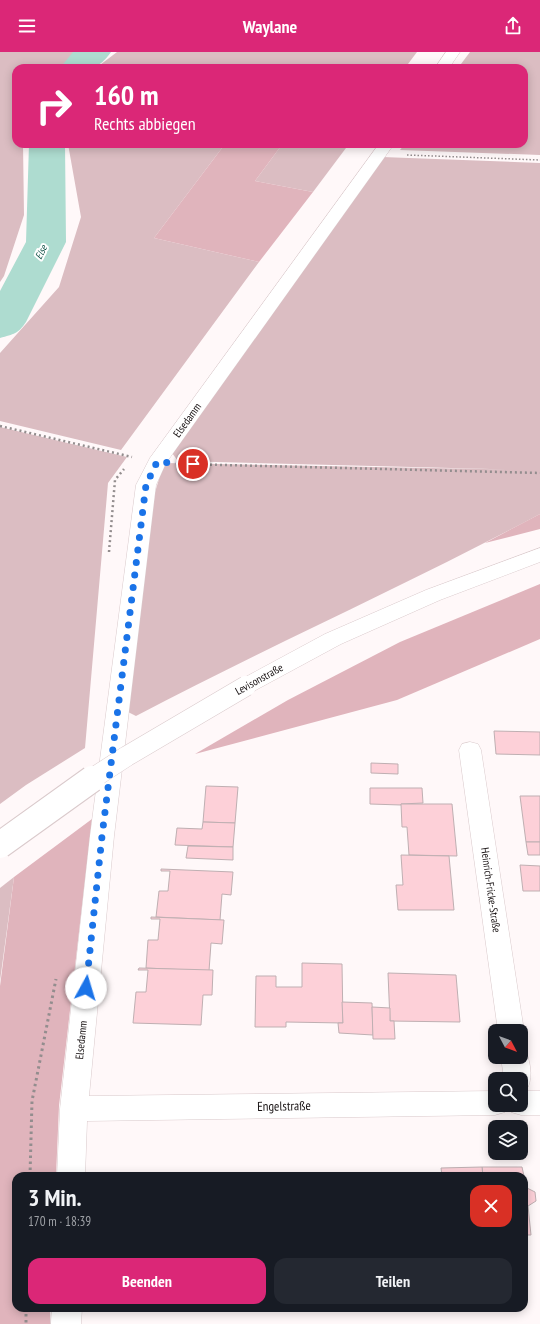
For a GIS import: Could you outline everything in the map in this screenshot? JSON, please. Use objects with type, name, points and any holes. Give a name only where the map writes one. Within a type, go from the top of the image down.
[{"type":"street","points":[[445,64],[453,52]]},
{"type":"street","name":"Elsedamm","points":[[72,1172],[74,1109],[102,836],[146,485],[145,460],[383,148]]},
{"type":"street","name":"Levisonstraße","points":[[0,845],[77,788],[127,756],[246,686],[333,639],[418,601],[540,555]]},
{"type":"street","name":"Heinrich-Fricke-Straße","points":[[470,750],[510,1024]]},
{"type":"street","points":[[528,1102],[540,1103]]},
{"type":"street","name":"Engelstraße","points":[[74,1109],[488,1103]]},
{"type":"street","points":[[66,1324],[67,1312]]},
{"type":"path","points":[[383,148],[409,155],[540,160]]},
{"type":"path","points":[[0,426],[145,460],[540,473]]},
{"type":"path","points":[[30,1172],[32,1101],[56,978]]},
{"type":"path","points":[[26,1312],[26,1324]]},
{"type":"shaded area","points":[[0,52],[81,52],[65,64],[12,64],[12,148],[23,148],[24,215],[4,276],[0,282]]},
{"type":"shaded area","points":[[117,52],[417,52],[408,64],[101,64]]},
{"type":"shaded area","points":[[470,52],[540,52],[540,155],[400,150],[402,148],[528,148],[528,64],[461,64]]},
{"type":"shaded area","points":[[69,148],[222,148],[154,238],[259,262],[121,450],[0,421],[0,353],[59,287],[81,217]]},
{"type":"shaded area","points":[[222,148],[280,148],[255,181],[313,192],[259,262],[154,238]]},
{"type":"shaded area","points":[[280,148],[346,148],[313,192],[255,181]]},
{"type":"shaded area","points":[[382,157],[540,163],[540,514],[439,566],[136,716],[126,711],[152,502],[164,463],[530,470],[178,461],[172,453]]},
{"type":"shaded area","points":[[0,427],[127,457],[108,483],[85,748],[26,785],[0,804]]},
{"type":"shaded area","points":[[540,514],[540,529],[485,543]]},
{"type":"shaded area","points":[[540,584],[540,639],[397,700],[195,754],[288,700],[400,642]]},
{"type":"shaded area","points":[[92,819],[59,1106],[56,1172],[12,1172],[12,1312],[50,1312],[50,1324],[0,1324],[0,986],[14,877]]},
{"type":"shaded area","points":[[14,877],[0,981],[0,888]]},
{"type":"building","points":[[494,731],[540,732],[540,755],[496,754]]},
{"type":"building","points":[[371,763],[398,764],[398,774],[371,773]]},
{"type":"building","points":[[206,786],[238,787],[235,823],[203,822]]},
{"type":"building","points":[[370,788],[422,788],[423,803],[401,805],[370,804]]},
{"type":"building","points":[[520,796],[540,796],[540,842],[526,842]]},
{"type":"building","points":[[401,804],[452,804],[457,856],[409,855],[407,827],[402,827]]},
{"type":"building","points":[[203,822],[235,823],[233,847],[175,845],[177,828],[202,829]]},
{"type":"building","points":[[526,842],[540,842],[540,855],[528,855]]},
{"type":"building","points":[[188,846],[233,847],[233,860],[186,858]]},
{"type":"building","points":[[401,855],[449,856],[454,910],[398,910],[396,885],[403,885]]},
{"type":"building","points":[[520,865],[540,866],[540,891],[523,891]]},
{"type":"building","points":[[161,869],[233,872],[231,895],[222,894],[220,920],[156,917],[159,891],[168,891],[170,871],[161,871]]},
{"type":"building","points":[[151,917],[224,920],[222,944],[211,943],[209,971],[146,968],[148,940],[158,940],[160,919],[151,919]]},
{"type":"building","points":[[302,963],[342,964],[343,1023],[286,1022],[286,1027],[255,1027],[256,976],[276,976],[276,987],[302,987]]},
{"type":"building","points":[[139,968],[213,970],[212,995],[203,995],[201,1025],[133,1023],[136,992],[146,992],[148,970],[138,970]]},
{"type":"building","points":[[388,973],[456,975],[460,1022],[390,1021]]},
{"type":"building","points":[[342,1002],[372,1003],[373,1035],[339,1033],[338,1023],[343,1023]]},
{"type":"building","points":[[372,1007],[390,1008],[390,1021],[394,1021],[395,1039],[373,1039]]},
{"type":"building","points":[[482,1167],[522,1167],[523,1172],[483,1172]]},
{"type":"building","points":[[482,1167],[483,1172],[442,1172],[441,1168]]},
{"type":"building","points":[[528,1188],[535,1192],[536,1201],[528,1206]]},
{"type":"building","points":[[528,1206],[531,1235],[528,1235]]},
{"type":"waterway","name":"Else","points":[[80,64],[94,52]]},
{"type":"waterway","name":"Else","points":[[0,325],[5,322],[46,242],[47,148]]},
{"type":"route","points":[[86,988],[102,836],[146,485],[157,462],[193,464]]}]
